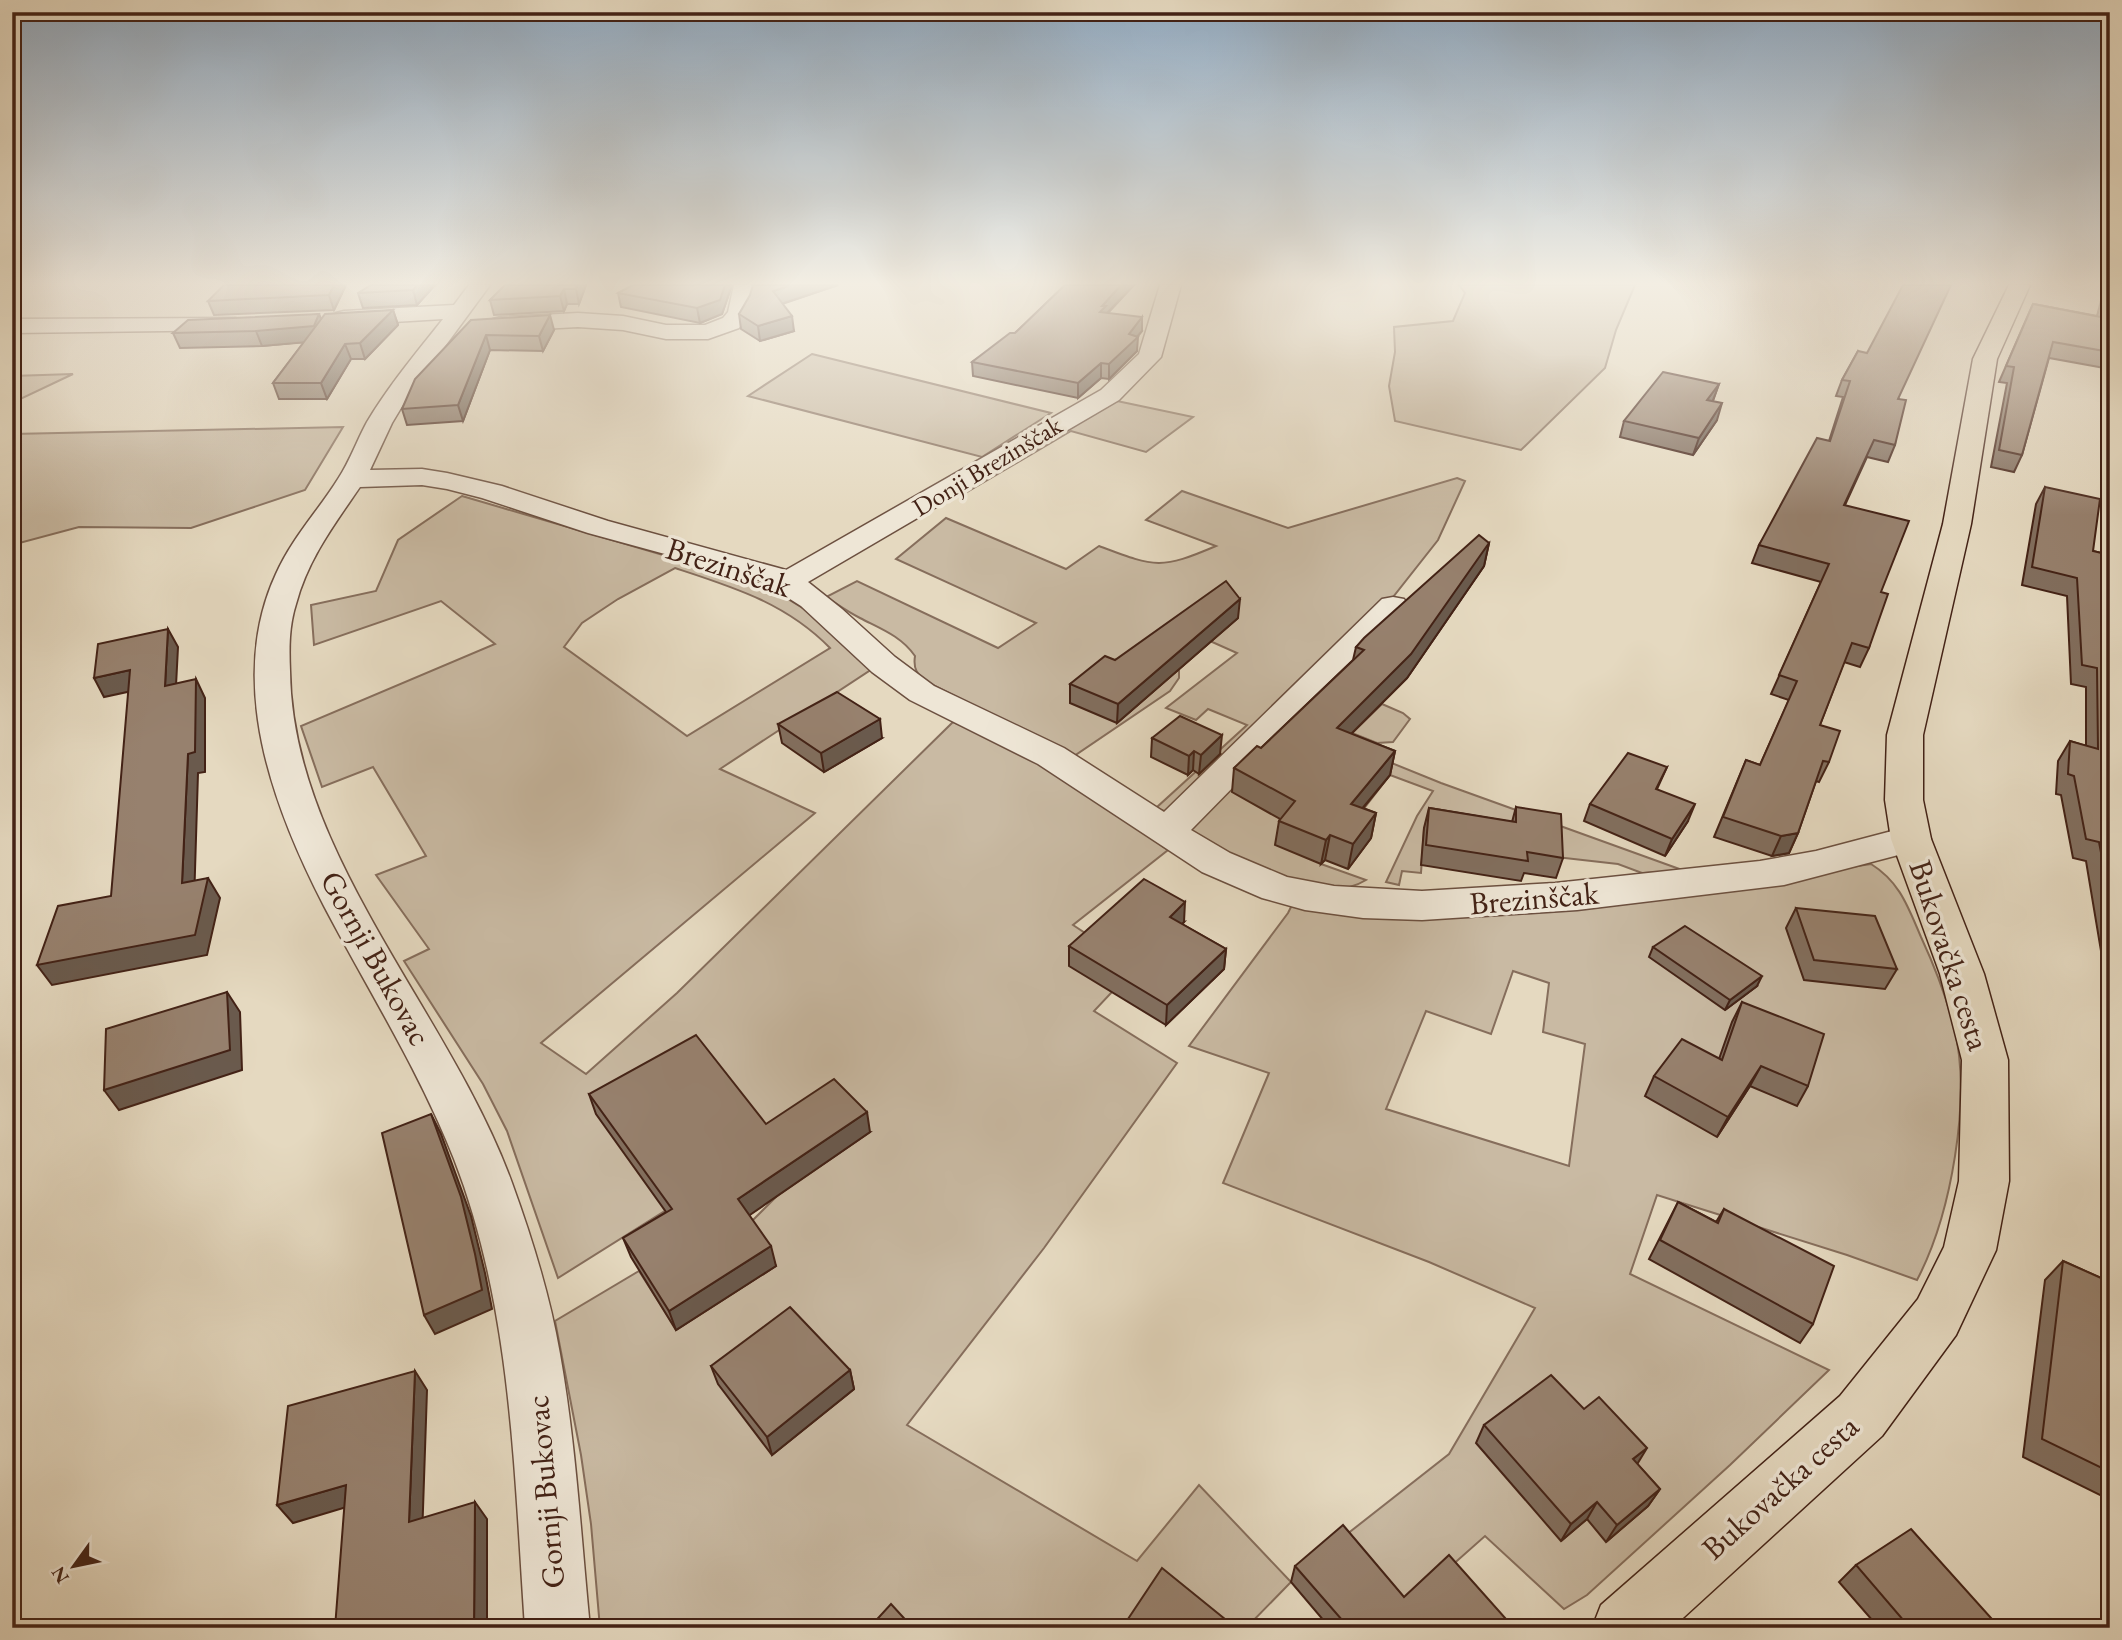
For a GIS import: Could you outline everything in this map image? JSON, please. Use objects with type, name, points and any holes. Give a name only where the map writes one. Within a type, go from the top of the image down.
[{"type":"main road","name":"Bukovačka cesta","points":[[1624,1628],[1861,1416],[1937,1317],[1970,1250],[1984,1181],[1985,1060],[1962,974],[1911,839],[1904,800],[1905,735],[1957,524],[1985,362]]},
{"type":"street","name":"Gornji Bukovac","points":[[429,362],[383,416],[352,479],[321,521],[296,563],[279,605],[270,664],[272,704],[282,754],[309,835],[446,1084],[478,1159],[508,1248],[531,1346],[558,1628]]},
{"type":"street","name":"Donji Brezinščak","points":[[788,581],[1110,395],[1144,362]]},
{"type":"street","name":"Brezinščak","points":[[352,479],[422,477],[447,481],[492,492],[598,527],[788,581],[816,600],[903,680],[922,693],[1049,755],[1091,779],[1188,847],[1235,872],[1277,888],[1328,901],[1426,907],[1555,898],[1786,871],[1911,839]]},
{"type":"street","points":[[1167,832],[1394,606]]},
{"type":"shaded area","points":[[801,362],[843,362],[1051,413],[982,457],[748,396]]},
{"type":"shaded area","points":[[1393,362],[1607,362],[1605,368],[1521,450],[1395,421],[1389,386]]},
{"type":"shaded area","points":[[73,374],[12,403],[12,376]]},
{"type":"shaded area","points":[[1117,401],[1193,417],[1146,452],[1071,431],[962,495],[955,492]]},
{"type":"shaded area","points":[[343,427],[305,490],[191,528],[79,527],[12,545],[12,434]]},
{"type":"shaded area","points":[[1457,478],[1465,481],[1438,540],[1393,597],[1167,812],[1156,808],[1247,725],[1208,709],[1196,720],[1166,708],[1237,653],[1183,629],[1147,656],[1179,671],[1179,678],[1170,691],[1074,756],[927,682],[916,671],[915,656],[903,643],[826,597],[857,581],[998,648],[1036,623],[896,559],[946,518],[1066,569],[1099,546],[1146,562],[1158,563],[1182,559],[1216,546],[1146,520],[1182,491],[1288,528]]},
{"type":"shaded area","points":[[462,496],[765,585],[814,615],[872,669],[720,769],[815,813],[541,1043],[586,1074],[677,993],[953,722],[1034,756],[1168,850],[1073,925],[1097,941],[1112,992],[1094,1011],[1177,1063],[1044,1248],[907,1425],[1137,1561],[1199,1485],[1291,1582],[1246,1628],[600,1628],[591,1524],[581,1455],[555,1321],[639,1271],[676,1329],[748,1225],[777,1196],[746,1160],[558,1278],[507,1131],[483,1084],[404,961],[429,949],[376,875],[426,856],[373,767],[322,787],[301,726],[495,644],[441,601],[314,645],[311,605],[376,591],[398,540]],"holes":[[[675,568],[758,598],[795,619],[830,648],[687,736],[564,647],[582,623],[618,599]]]},
{"type":"shaded area","points":[[1382,704],[1410,719],[1393,742],[1377,743],[1352,733]]},
{"type":"shaded area","points":[[1293,723],[1441,783],[1685,871],[1642,873],[1618,864],[1556,857],[1424,828],[1421,873],[1402,871],[1399,885],[1386,882],[1417,816],[1433,791],[1390,775],[1321,864],[1366,880],[1346,887],[1324,888],[1276,876],[1228,853],[1190,830]]},
{"type":"shaded area","points":[[1871,864],[1881,871],[1896,887],[1907,905],[1935,970],[1951,1015],[1959,1056],[1959,1122],[1955,1156],[1940,1223],[1917,1280],[1657,1195],[1630,1274],[1829,1370],[1730,1465],[1587,1595],[1564,1609],[1485,1536],[1397,1614],[1337,1542],[1449,1454],[1535,1308],[1429,1262],[1223,1183],[1269,1073],[1189,1046],[1293,903],[1604,904]],"holes":[[[1513,971],[1549,983],[1543,1032],[1585,1044],[1569,1166],[1386,1109],[1426,1011],[1491,1034]]]},
{"type":"building","points":[[289,362],[334,362],[321,383],[273,383]]},
{"type":"building","points":[[432,362],[475,362],[458,405],[402,409],[415,379]]},
{"type":"building","points":[[972,362],[1112,362],[1101,363],[1078,383]]},
{"type":"building","points":[[1852,362],[1915,362],[1898,399],[1906,400],[1895,445],[1874,440],[1844,505],[1909,521],[1881,592],[1888,594],[1869,648],[1852,643],[1820,725],[1840,731],[1829,762],[1823,761],[1798,833],[1781,836],[1723,817],[1746,760],[1760,765],[1797,681],[1779,675],[1829,564],[1759,545],[1817,438],[1830,441],[1850,381],[1842,380]]},
{"type":"building","points":[[2008,362],[2048,362],[2022,455],[1999,450],[2014,367],[2006,366]]},
{"type":"building","points":[[1663,372],[1719,384],[1707,400],[1722,403],[1699,438],[1624,421]]},
{"type":"building","points":[[2045,487],[2100,499],[2093,551],[2110,555],[2110,900],[2099,842],[2086,839],[2074,776],[2068,774],[2070,741],[2098,749],[2097,668],[2082,665],[2077,578],[2032,567]]},
{"type":"building","points":[[1479,535],[1489,543],[1411,654],[1337,728],[1395,751],[1351,804],[1376,813],[1353,844],[1330,835],[1326,840],[1279,821],[1295,801],[1234,768],[1257,746],[1261,748],[1364,650],[1356,647],[1364,638]]},
{"type":"building","points":[[1226,581],[1240,599],[1118,704],[1070,684],[1105,656],[1115,660]]},
{"type":"building","points":[[168,629],[165,686],[196,679],[195,752],[188,754],[182,883],[208,878],[195,935],[37,965],[58,906],[111,896],[130,670],[94,678],[98,644]]},
{"type":"building","points":[[837,692],[880,719],[821,753],[778,724]]},
{"type":"building","points":[[1180,716],[1222,735],[1201,755],[1194,751],[1189,756],[1152,738]]},
{"type":"building","points":[[1628,753],[1667,767],[1656,789],[1695,804],[1672,839],[1590,804]]},
{"type":"building","points":[[1516,807],[1561,814],[1563,858],[1527,852],[1528,861],[1426,845],[1429,808],[1516,822]]},
{"type":"building","points":[[1144,879],[1185,902],[1170,917],[1226,949],[1167,1005],[1069,946]]},
{"type":"building","points":[[1796,908],[1875,916],[1897,969],[1814,960]]},
{"type":"building","points":[[1685,926],[1762,976],[1730,1000],[1653,947]]},
{"type":"building","points":[[227,992],[230,1050],[104,1090],[106,1029]]},
{"type":"building","points":[[1742,1002],[1824,1034],[1808,1086],[1761,1066],[1728,1117],[1654,1076],[1682,1039],[1722,1060]]},
{"type":"building","points":[[696,1035],[766,1124],[834,1079],[867,1112],[738,1199],[771,1246],[669,1311],[623,1238],[672,1209],[589,1094]]},
{"type":"building","points":[[431,1114],[461,1197],[482,1290],[424,1315],[382,1133]]},
{"type":"building","points":[[1678,1202],[1718,1223],[1724,1209],[1834,1266],[1813,1324],[1660,1240]]},
{"type":"building","points":[[2063,1261],[2110,1282],[2110,1472],[2042,1439]]},
{"type":"building","points":[[790,1307],[850,1370],[767,1437],[711,1366]]},
{"type":"building","points":[[415,1371],[409,1522],[475,1502],[474,1628],[335,1628],[346,1485],[277,1505],[288,1406]]},
{"type":"building","points":[[1551,1375],[1584,1409],[1599,1397],[1647,1448],[1633,1459],[1660,1489],[1617,1525],[1597,1502],[1571,1524],[1484,1425]]},
{"type":"building","points":[[1343,1525],[1404,1597],[1449,1555],[1514,1628],[1349,1628],[1295,1566]]},
{"type":"building","points":[[1911,1529],[2000,1628],[1910,1628],[1856,1565]]},
{"type":"building","points":[[1162,1568],[1236,1628],[1122,1628]]},
{"type":"building","points":[[891,1604],[913,1628],[869,1628]]}]
